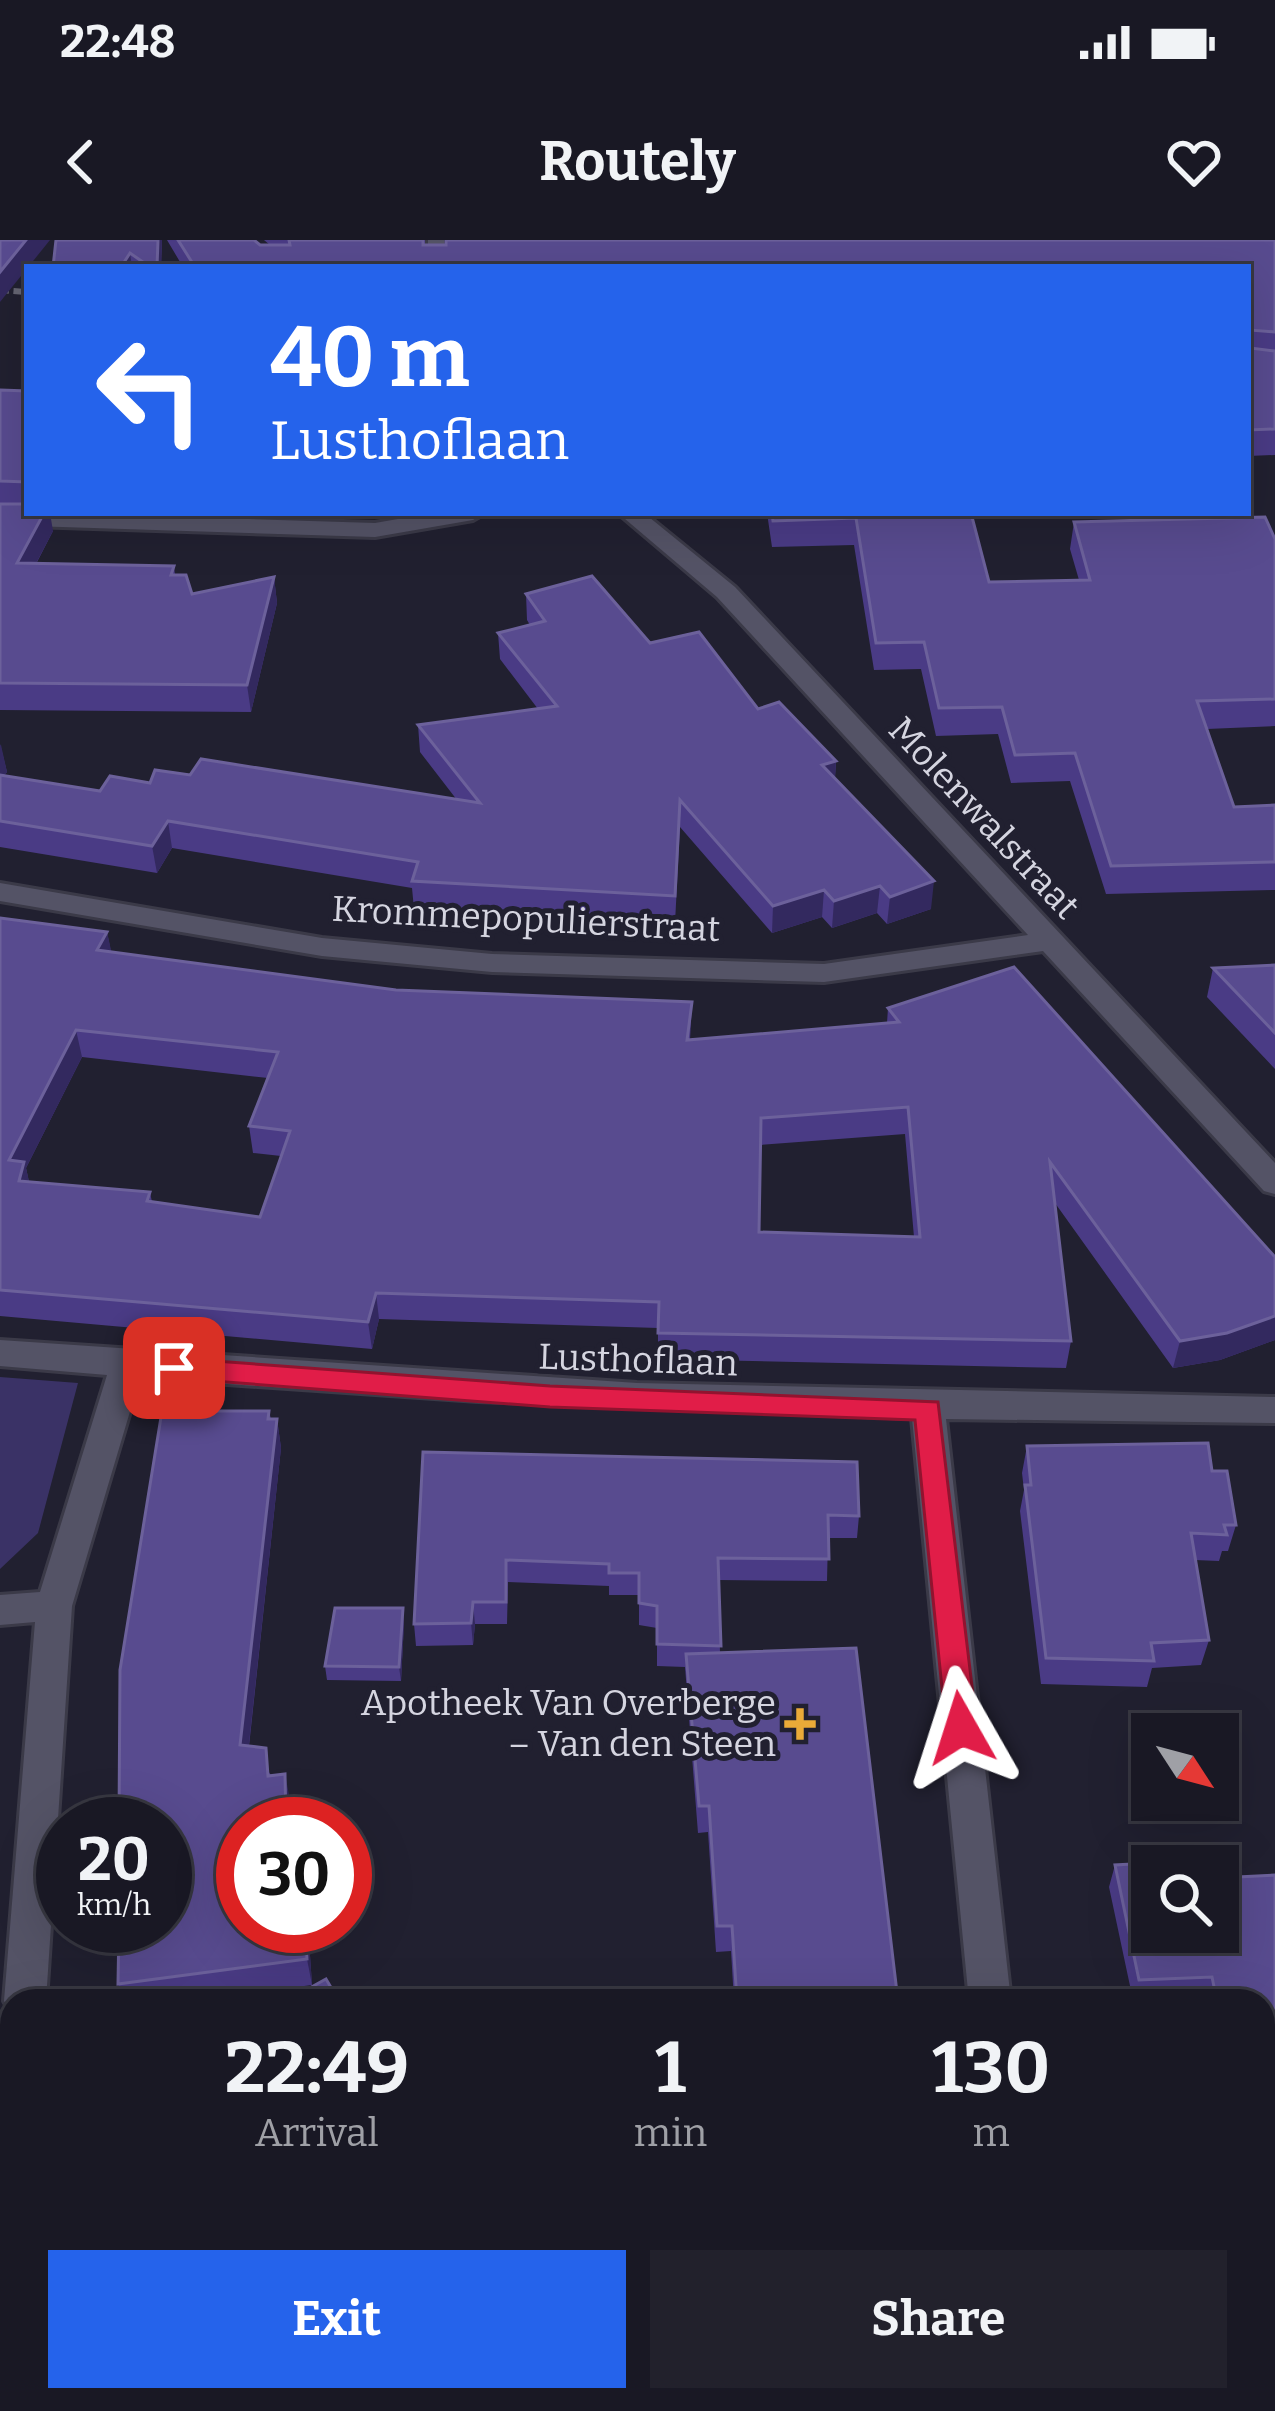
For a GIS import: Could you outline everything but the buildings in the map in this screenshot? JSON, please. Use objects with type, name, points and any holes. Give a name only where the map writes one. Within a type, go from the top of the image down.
[{"type":"street","points":[[0,518],[375,530],[456,516]]},
{"type":"street","name":"Molenwalstraat","points":[[634,516],[726,592],[1275,1183]]},
{"type":"street","name":"Krommepopulierstraat","points":[[0,892],[322,947],[492,963],[824,974],[1048,940]]},
{"type":"street","name":"Lusthoflaan","points":[[0,1353],[550,1396],[928,1409],[1275,1410]]},
{"type":"street","points":[[26,1989],[54,1606],[127,1365]]},
{"type":"street","points":[[928,1409],[988,1989]]},
{"type":"street","points":[[0,1610],[54,1606]]},
{"type":"shaded area","points":[[0,1377],[78,1383],[38,1533],[0,1569]]},
{"type":"place","name":"Apotheek Van Overberge – Van den Steen","points":[[800,1724]]},
{"type":"route","points":[[174,1368],[550,1396],[928,1409],[961,1728]]}]
